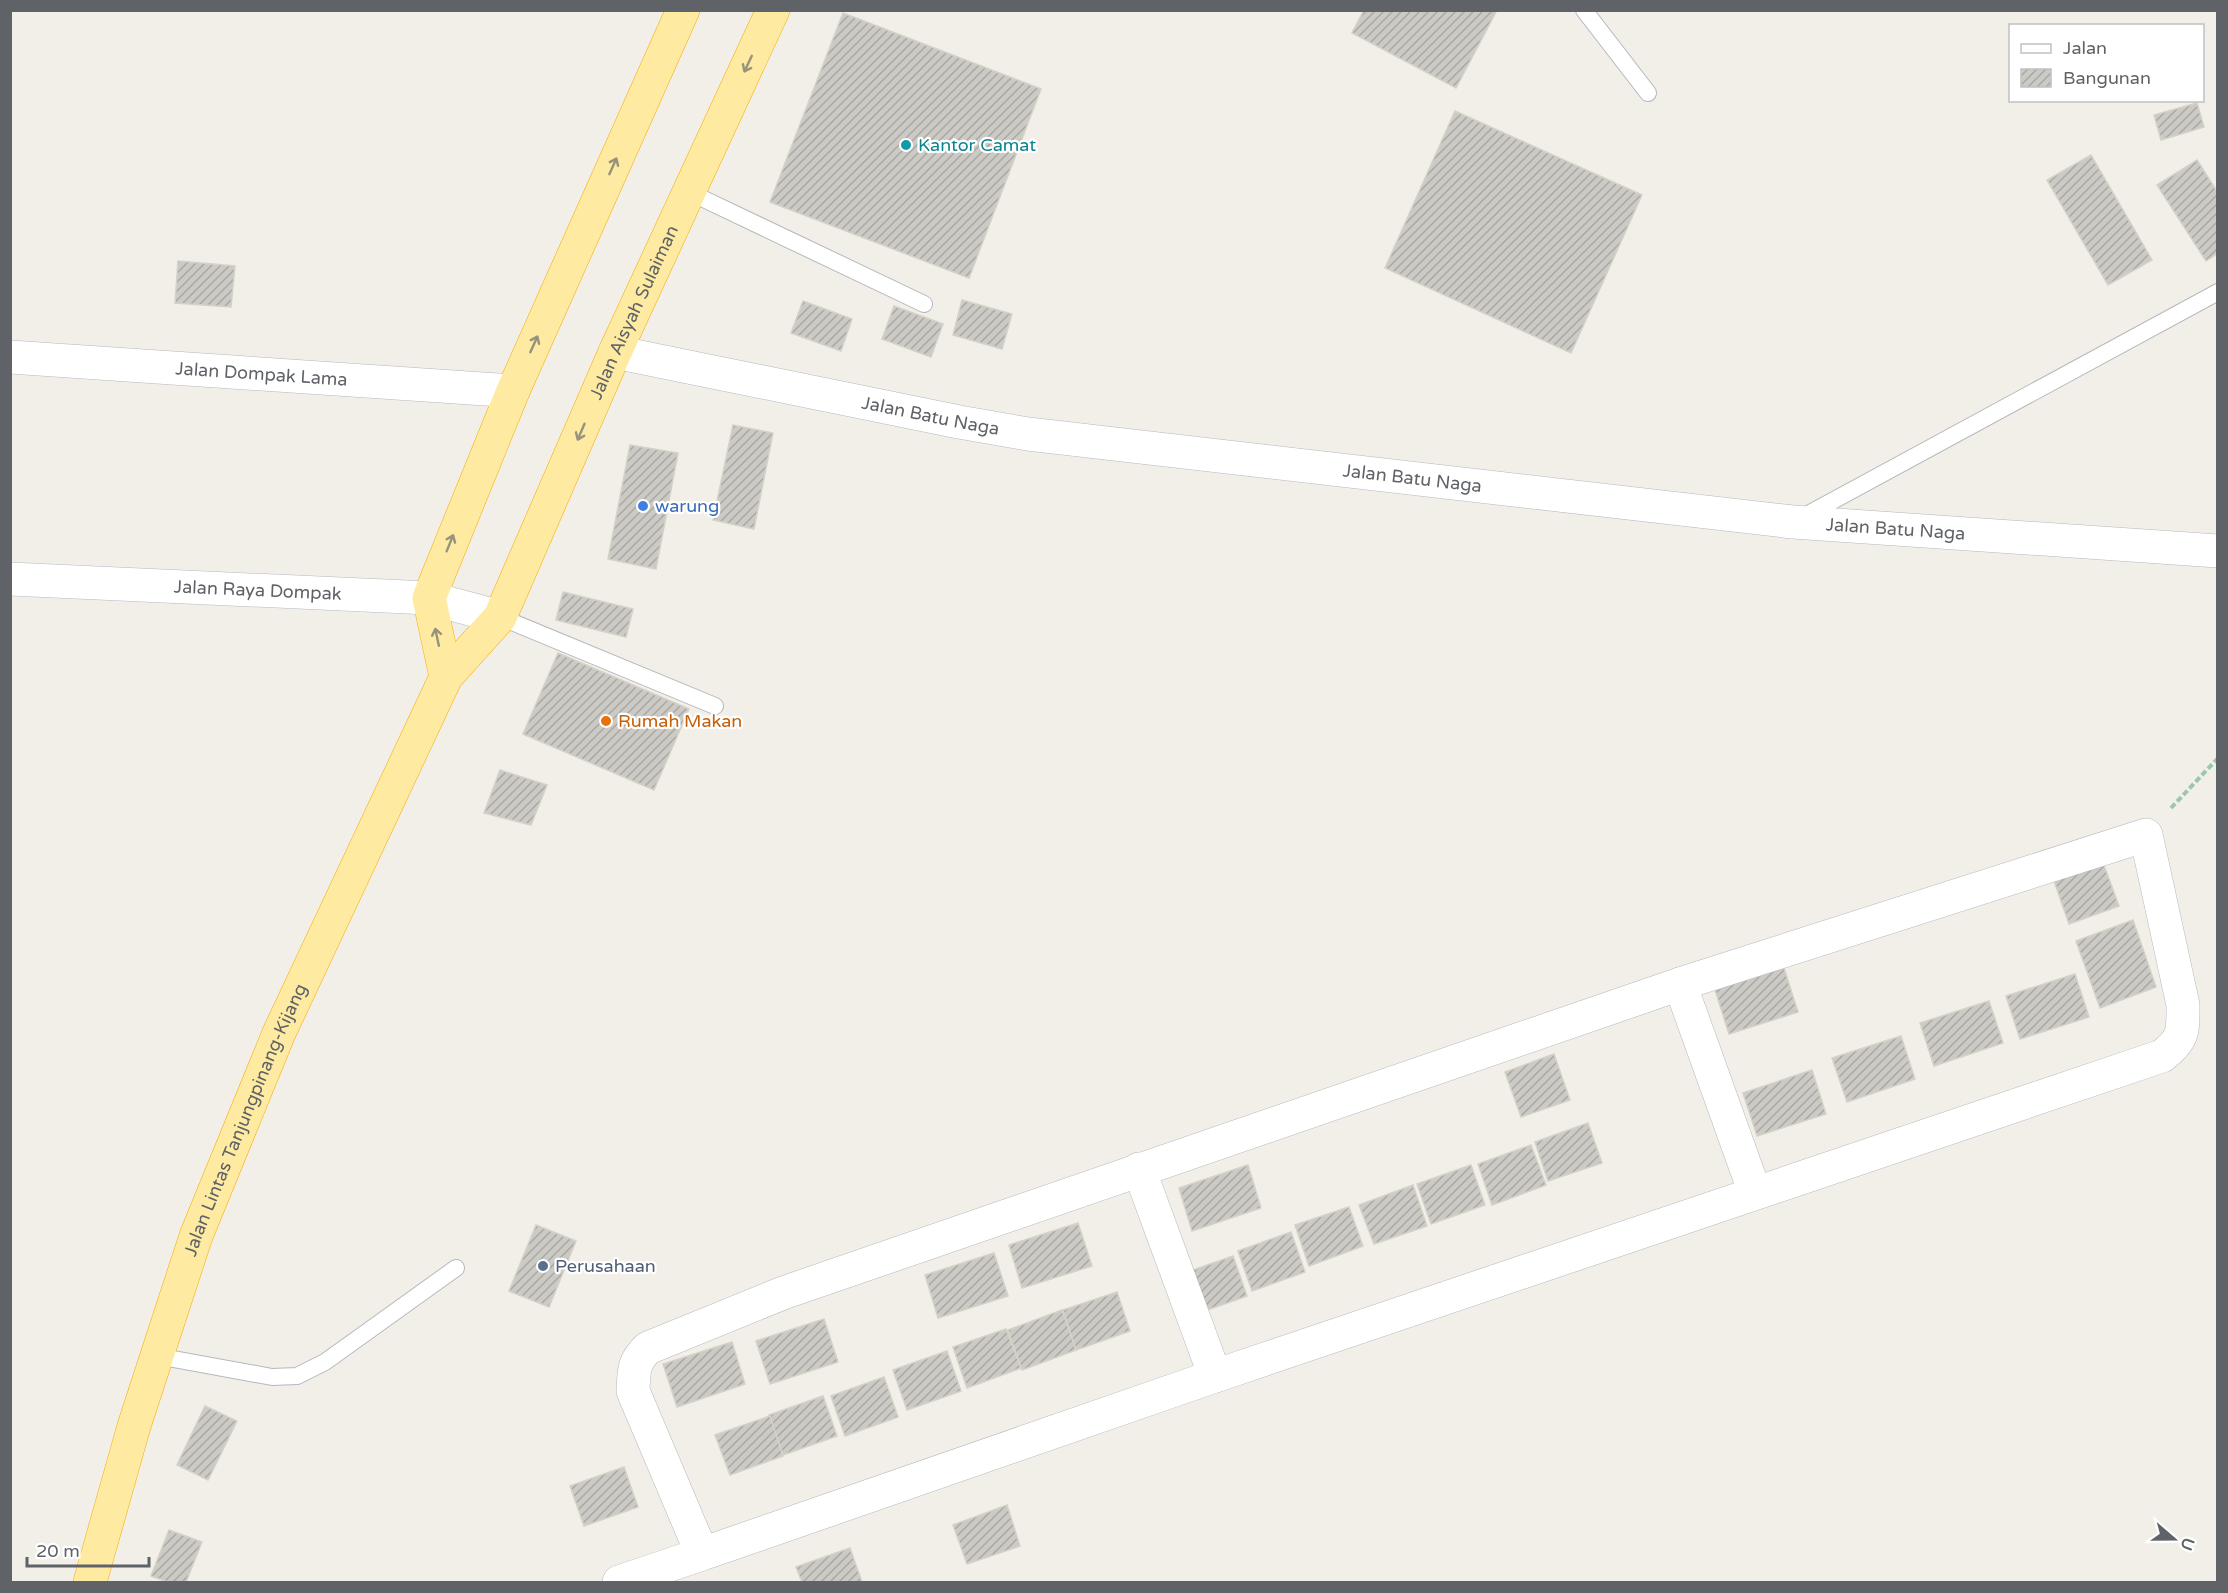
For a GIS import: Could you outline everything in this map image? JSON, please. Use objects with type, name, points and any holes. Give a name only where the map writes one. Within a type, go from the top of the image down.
[{"type":"highway","points":[[446,677],[429,598],[513,391],[683,10]]},
{"type":"highway","name":"Jalan Aisyah Sulaiman","points":[[446,677],[500,617],[615,352],[773,10]]},
{"type":"highway","name":"Jalan Lintas Tanjungpinang-Kijang","points":[[90,1582],[134,1426],[196,1236],[279,1033],[446,677]]},
{"type":"street","name":"Jalan Batu Naga","points":[[615,352],[959,423],[1028,434],[1792,522],[2217,551]]},
{"type":"street","name":"Jalan Dompak Lama","points":[[10,357],[513,391]]},
{"type":"street","name":"Jalan Raya Dompak","points":[[10,579],[429,598],[500,617]]},
{"type":"street","points":[[619,1582],[702,1554],[1215,1376],[2162,1056],[2177,1044],[2183,1028],[2182,1005],[2146,835],[1680,984],[1139,1169],[783,1293],[648,1348],[638,1358],[634,1371],[633,1391],[702,1554]]},
{"type":"street","points":[[1680,984],[1755,1193]]},
{"type":"street","points":[[1139,1169],[1215,1376]]},
{"type":"lane","points":[[1584,10],[1648,93]]},
{"type":"lane","points":[[689,192],[924,304]]},
{"type":"lane","points":[[1792,522],[2217,292]]},
{"type":"lane","points":[[500,617],[715,706]]},
{"type":"lane","points":[[157,1356],[272,1377],[297,1376],[325,1362],[456,1268]]},
{"type":"path","points":[[2146,835],[2217,758]]},
{"type":"building","points":[[1364,10],[1497,10],[1456,88],[1352,33]]},
{"type":"building","name":"Kantor Camat","points":[[843,13],[1041,89],[969,278],[770,202]]},
{"type":"building","points":[[2197,103],[2204,127],[2161,140],[2154,115]]},
{"type":"building","points":[[1455,111],[1642,195],[1571,353],[1385,268]]},
{"type":"building","points":[[2091,155],[2152,260],[2108,285],[2047,180]]},
{"type":"building","points":[[2197,160],[2218,193],[2218,253],[2206,261],[2157,185]]},
{"type":"building","points":[[178,261],[235,266],[231,307],[175,303]]},
{"type":"building","points":[[962,300],[1012,314],[1002,349],[953,335]]},
{"type":"building","points":[[803,301],[852,319],[841,351],[791,333]]},
{"type":"building","points":[[894,306],[943,324],[931,357],[882,339]]},
{"type":"building","name":"warung","points":[[733,425],[773,433],[754,529],[713,520]]},
{"type":"building","name":"warung","points":[[630,445],[678,453],[656,569],[608,559]]},
{"type":"building","points":[[563,592],[633,609],[626,637],[556,620]]},
{"type":"building","name":"Rumah Makan","points":[[558,653],[689,709],[654,790],[523,734]]},
{"type":"building","points":[[500,770],[547,785],[531,825],[484,813]]},
{"type":"building","points":[[2102,860],[2119,906],[2069,924],[2053,878]]},
{"type":"building","points":[[2133,920],[2156,987],[2100,1008],[2076,941]]},
{"type":"building","points":[[1784,968],[1798,1012],[1729,1034],[1715,990]]},
{"type":"building","points":[[2075,974],[2089,1017],[2020,1039],[2006,996]]},
{"type":"building","points":[[1989,1001],[2003,1043],[1934,1066],[1920,1023]]},
{"type":"building","points":[[1901,1036],[1915,1079],[1847,1102],[1832,1058]]},
{"type":"building","points":[[1554,1054],[1570,1100],[1521,1117],[1505,1072]]},
{"type":"building","points":[[1812,1070],[1826,1114],[1757,1136],[1743,1093]]},
{"type":"building","points":[[1588,1123],[1602,1163],[1548,1181],[1535,1142]]},
{"type":"building","points":[[1531,1145],[1546,1185],[1492,1205],[1478,1164]]},
{"type":"building","points":[[1248,1165],[1261,1208],[1192,1231],[1179,1188]]},
{"type":"building","points":[[1471,1165],[1485,1205],[1431,1224],[1417,1184]]},
{"type":"building","points":[[1413,1185],[1427,1226],[1374,1244],[1359,1205]]},
{"type":"building","points":[[1349,1207],[1363,1246],[1309,1266],[1295,1225]]},
{"type":"building","points":[[1078,1223],[1092,1266],[1022,1288],[1009,1245]]},
{"type":"building","name":"Perusahaan","points":[[536,1225],[576,1241],[549,1307],[509,1291]]},
{"type":"building","points":[[1291,1232],[1305,1272],[1252,1291],[1238,1251]]},
{"type":"building","points":[[994,1253],[1008,1296],[938,1318],[925,1275]]},
{"type":"building","points":[[1233,1256],[1247,1296],[1193,1315],[1179,1275]]},
{"type":"building","points":[[1117,1292],[1130,1331],[1076,1350],[1063,1310]]},
{"type":"building","points":[[1062,1310],[1076,1350],[1022,1370],[1008,1330]]},
{"type":"building","points":[[824,1319],[838,1362],[770,1384],[756,1341]]},
{"type":"building","points":[[1006,1329],[1021,1368],[967,1388],[953,1347]]},
{"type":"building","points":[[732,1342],[745,1384],[677,1407],[663,1364]]},
{"type":"building","points":[[947,1351],[961,1391],[907,1410],[893,1370]]},
{"type":"building","points":[[884,1377],[898,1417],[845,1436],[831,1396]]},
{"type":"building","points":[[823,1396],[837,1436],[783,1455],[769,1415]]},
{"type":"building","points":[[205,1406],[237,1421],[208,1480],[177,1465]]},
{"type":"building","points":[[770,1416],[783,1456],[730,1475],[715,1435]]},
{"type":"building","points":[[624,1467],[638,1507],[584,1526],[570,1486]]},
{"type":"building","points":[[1007,1505],[1020,1546],[967,1564],[953,1525]]},
{"type":"building","points":[[169,1530],[202,1542],[186,1582],[168,1582],[151,1576]]},
{"type":"building","points":[[850,1548],[862,1582],[802,1582],[796,1567]]},
{"type":"place","name":"Kantor Camat","points":[[906,145]]},
{"type":"place","name":"warung","points":[[643,506]]},
{"type":"place","name":"Rumah Makan","points":[[606,721]]},
{"type":"place","name":"Perusahaan","points":[[543,1266]]}]
